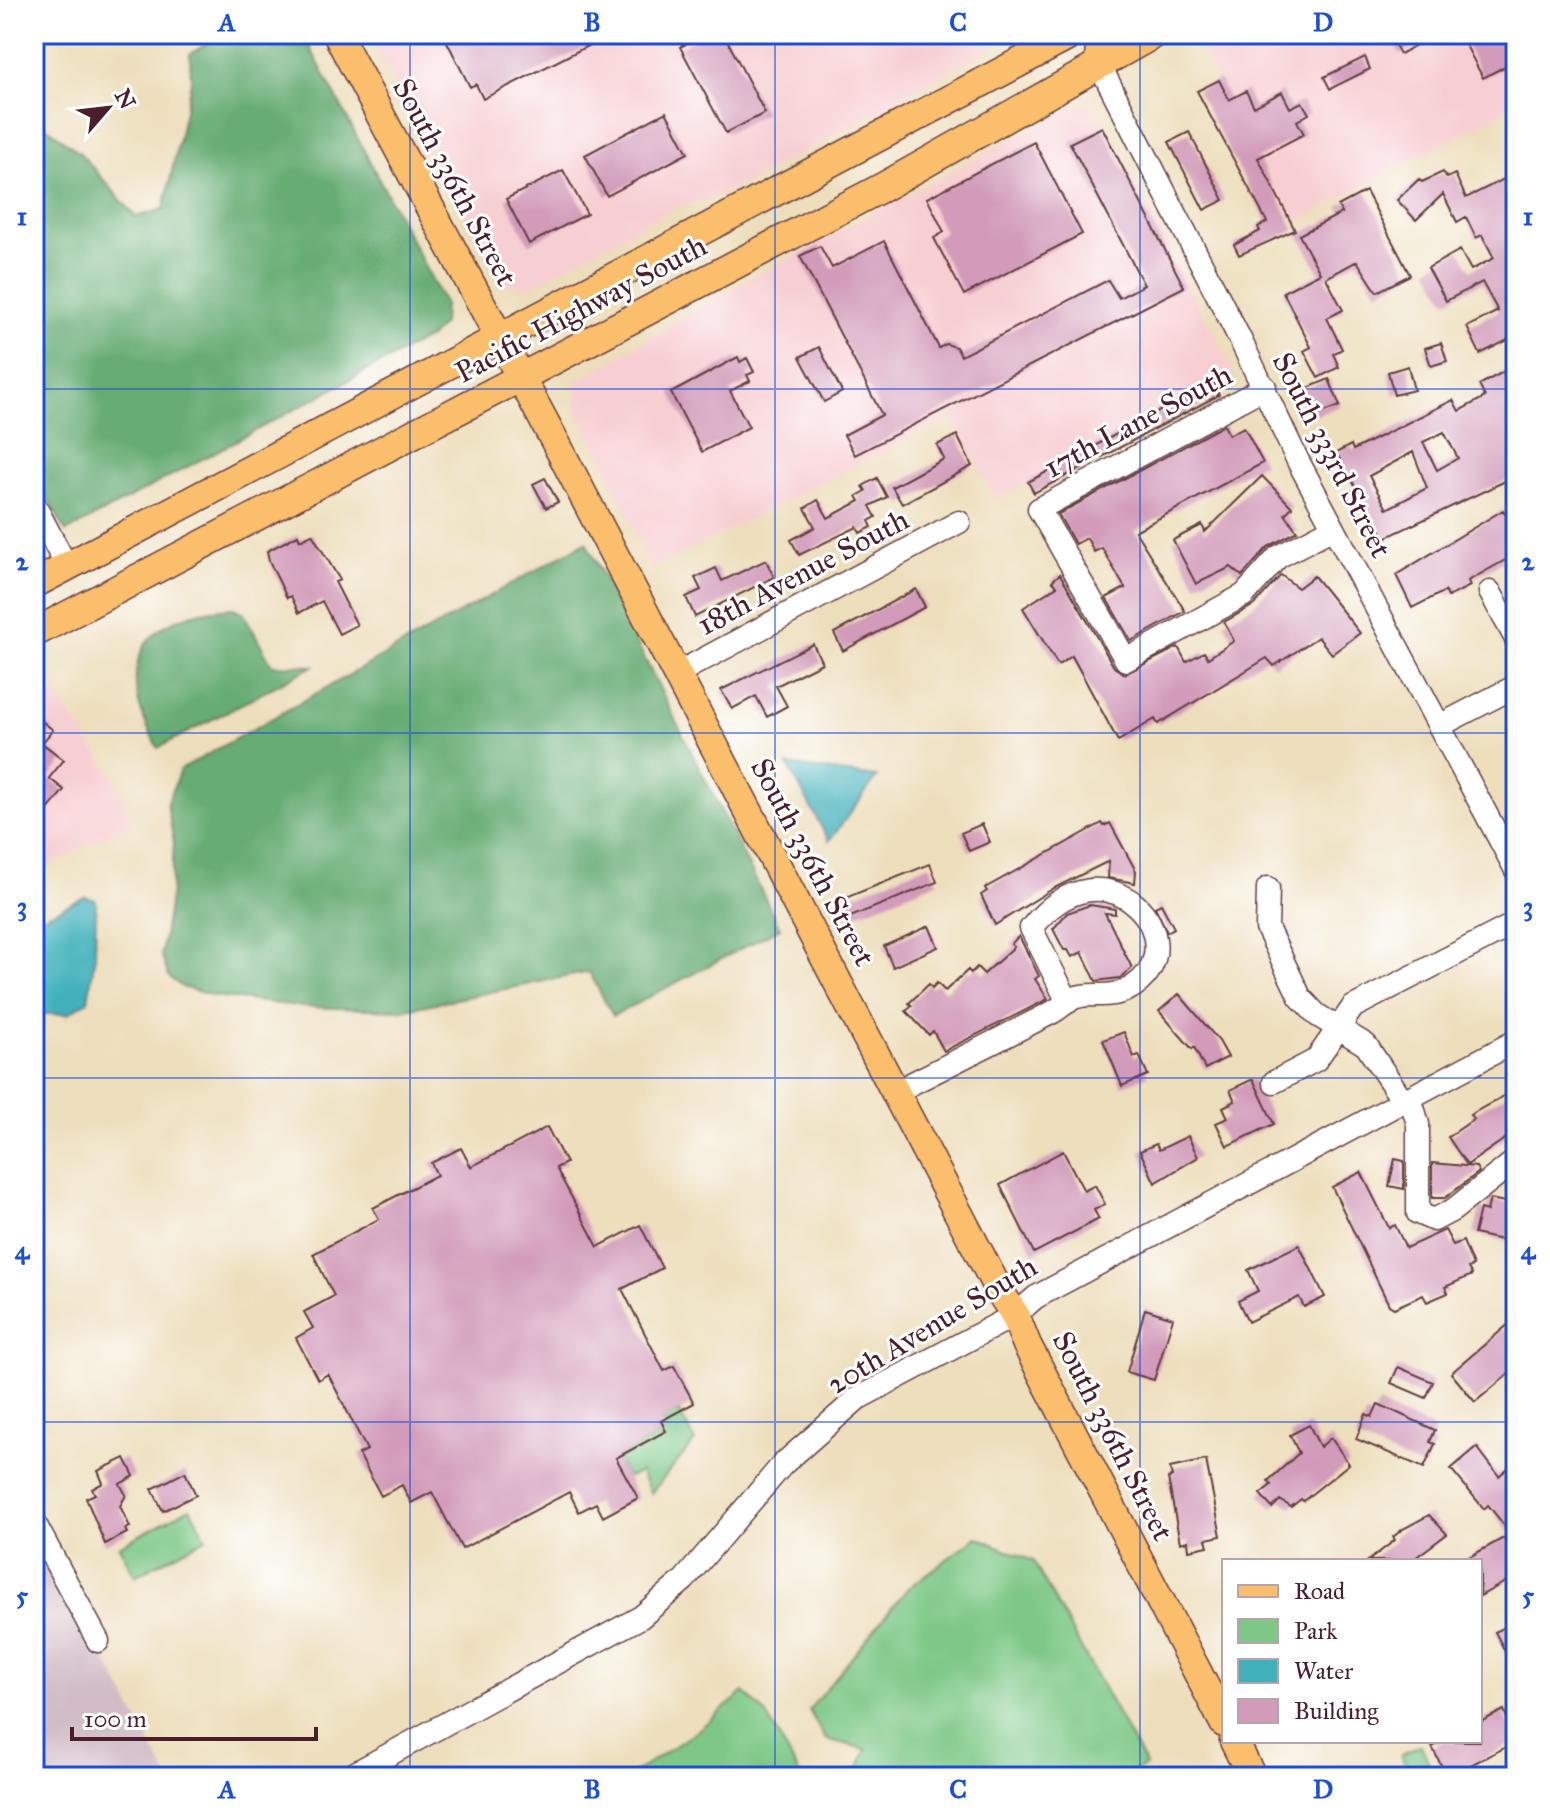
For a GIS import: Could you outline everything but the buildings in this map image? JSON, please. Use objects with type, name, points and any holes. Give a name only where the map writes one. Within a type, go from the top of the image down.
[{"type":"main road","name":"South 336th Street","points":[[337,34],[1015,1315],[1027,1345],[1222,1719]]},
{"type":"main road","name":"Pacific Highway South","points":[[34,584],[1073,34]]},
{"type":"main road","points":[[1099,64],[1100,43],[1113,34]]},
{"type":"main road","name":"Pacific Highway South","points":[[34,633],[883,187],[1154,34]]},
{"type":"main road","points":[[34,605],[90,575],[160,518]]},
{"type":"main road","points":[[1235,1743],[1252,1777]]},
{"type":"street","name":"South 333rd Street","points":[[1099,64],[1265,387],[1333,528],[1516,870]]},
{"type":"street","name":"17th Lane South","points":[[1265,387],[1039,509],[1126,660],[1244,595],[1278,557],[1333,528]]},
{"type":"street","points":[[34,504],[67,567]]},
{"type":"street","name":"18th Avenue South","points":[[676,674],[959,522]]},
{"type":"street","points":[[1490,592],[1516,639]]},
{"type":"street","points":[[1439,726],[1516,686]]},
{"type":"street","points":[[1268,888],[1266,918],[1275,947],[1300,997],[1317,1015],[1366,1045],[1406,1099],[1418,1124],[1418,1213],[1434,1220],[1453,1210],[1516,1160]]},
{"type":"street","points":[[895,1092],[1068,1002],[1076,997],[1105,998],[1135,986],[1156,951],[1156,939],[1138,903],[1119,891],[1088,890],[1062,899],[1046,910],[1031,928],[1068,1002]]},
{"type":"street","points":[[1274,1082],[1316,1060],[1345,1014],[1360,1002],[1516,923]]},
{"type":"street","name":"20th Avenue South","points":[[348,1777],[641,1617],[684,1580],[783,1464],[857,1399],[1015,1315],[1036,1297],[1516,1041]]},
{"type":"street","points":[[34,1522],[98,1641]]},
{"type":"shaded area","points":[[369,34],[1016,34],[743,185],[706,200],[675,207],[528,288],[498,281]]},
{"type":"shaded area","points":[[1203,34],[1516,34],[1516,105],[1294,223],[1195,38]]},
{"type":"shaded area","points":[[1076,105],[1088,105],[1098,113],[1235,375],[995,499],[952,416],[651,569],[601,454],[574,408],[579,380],[751,278]]},
{"type":"shaded area","points":[[34,662],[112,775],[132,823],[34,873]]},
{"type":"shaded area","points":[[34,1531],[104,1656],[168,1777],[34,1777]]},
{"type":"green space","points":[[222,34],[303,34],[444,303],[443,324],[430,337],[66,532],[34,473],[34,101],[39,121],[80,153],[136,217],[164,209],[191,82],[190,54]]},
{"type":"green space","points":[[586,542],[780,928],[613,1016],[589,972],[402,1010],[304,1007],[214,996],[182,987],[169,977],[161,955],[171,891],[174,843],[167,804],[180,770]]},
{"type":"green space","points":[[233,608],[243,612],[272,665],[313,666],[158,748],[144,719],[137,692],[136,669],[143,650],[155,633],[175,621],[201,612]]},
{"type":"green space","points":[[679,1411],[695,1441],[651,1493],[640,1472],[627,1478],[616,1458],[666,1431],[661,1421]]},
{"type":"green space","points":[[190,1508],[206,1538],[135,1576],[119,1546]]},
{"type":"green space","points":[[977,1537],[1033,1561],[1146,1766],[1120,1777],[856,1777],[866,1749],[825,1739],[809,1710],[908,1588]]},
{"type":"green space","points":[[744,1692],[767,1715],[801,1777],[628,1777],[697,1731]]},
{"type":"green space","points":[[1421,1745],[1429,1763],[1409,1773],[1401,1755]]},
{"type":"water","points":[[788,765],[877,777],[829,841]]},
{"type":"water","points":[[85,897],[96,900],[95,955],[88,1001],[68,1014],[42,1014],[34,1007],[34,921]]}]
